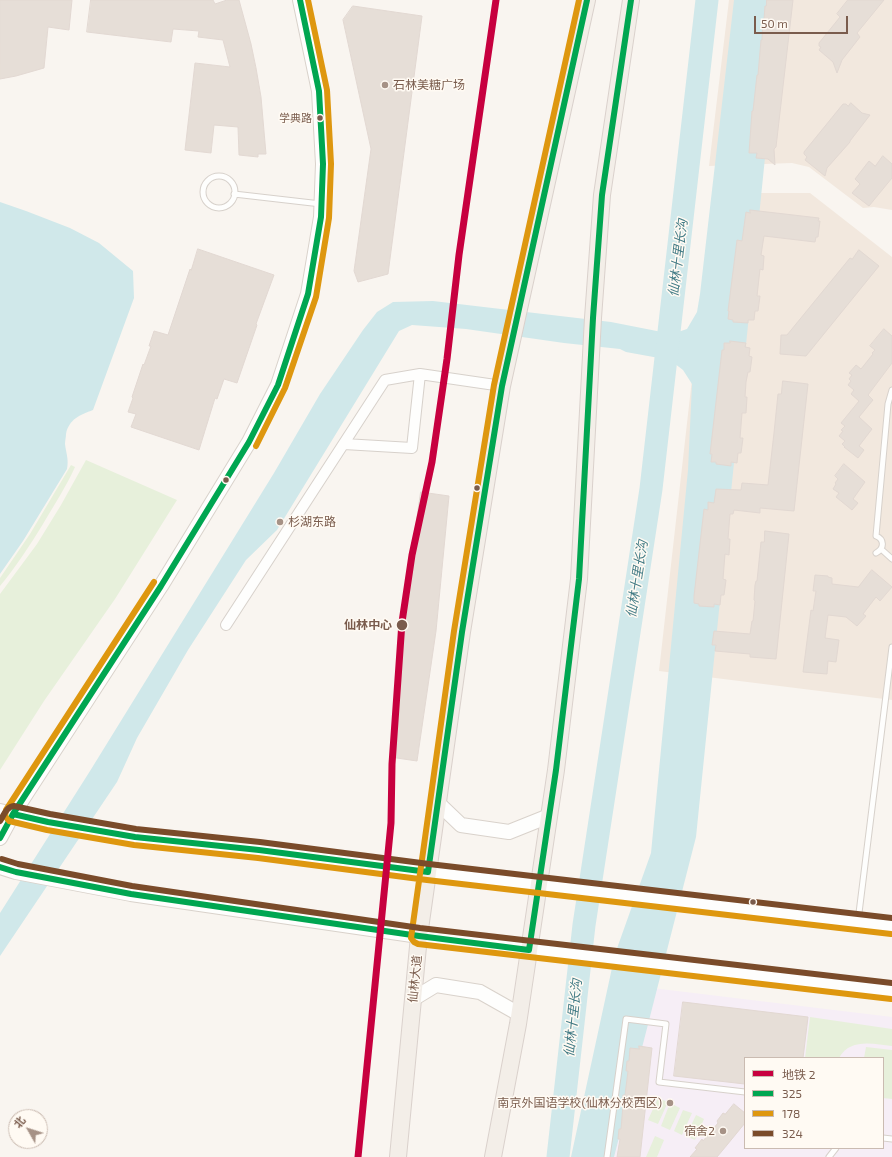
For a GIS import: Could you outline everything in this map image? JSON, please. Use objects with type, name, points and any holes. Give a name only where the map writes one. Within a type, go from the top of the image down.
[{"type":"main road","points":[[0,838],[7,813],[161,586],[249,442],[278,385],[308,294],[322,204],[323,164],[319,91],[300,0]]},
{"type":"main road","name":"仙林大道","points":[[398,1157],[413,999],[428,872],[462,632],[502,386],[587,0]]},
{"type":"main road","points":[[493,1157],[519,1014],[539,885],[556,770],[579,579],[593,318],[602,195],[631,0]]},
{"type":"main road","points":[[438,803],[461,826],[509,832],[549,816]]},
{"type":"main road","points":[[7,813],[48,822],[135,837],[259,850],[428,872],[892,926]]},
{"type":"main road","points":[[0,867],[16,872],[132,894],[420,936],[529,950],[892,991]]},
{"type":"main road","points":[[413,999],[436,985],[480,992],[519,1014]]},
{"type":"street","points":[[344,444],[412,448],[420,374]]},
{"type":"street","points":[[226,625],[385,380],[420,374],[502,386]]},
{"type":"lane","points":[[220,176],[230,181],[233,185],[234,194],[232,201],[228,205],[223,208],[217,208],[207,204],[202,194],[205,183],[209,179],[220,176]]},
{"type":"lane","points":[[234,194],[322,204]]},
{"type":"lane","points":[[892,390],[890,397],[889,420],[876,536],[882,540],[883,544],[879,551],[892,560]]},
{"type":"lane","points":[[858,922],[892,647]]},
{"type":"lane","points":[[607,1157],[626,1019],[666,1024],[659,1082],[744,1092]]},
{"type":"lane","points":[[829,1157],[835,1149]]},
{"type":"shaded area","points":[[729,0],[892,0],[892,210],[874,207],[863,208],[809,167],[792,163],[709,166]]},
{"type":"shaded area","points":[[713,193],[810,193],[892,257],[892,700],[659,671]]},
{"type":"shaded area","name":"南京外国语学校(仙林分校西区)","points":[[619,984],[892,1017],[892,1157],[589,1157]]},
{"type":"green space","points":[[86,460],[177,500],[115,599],[44,701],[0,770],[0,594],[37,544]]},
{"type":"green space","points":[[71,465],[75,467],[60,496],[28,548],[0,586],[0,578],[30,534]]},
{"type":"green space","points":[[810,1017],[892,1029],[892,1046],[862,1044],[849,1047],[840,1057],[805,1057]]},
{"type":"green space","points":[[866,1047],[892,1050],[892,1099],[884,1098],[884,1057],[864,1057]]},
{"type":"green space","points":[[658,1098],[668,1102],[658,1124],[648,1120]]},
{"type":"green space","points":[[670,1103],[680,1108],[670,1130],[661,1126]]},
{"type":"green space","points":[[683,1110],[692,1113],[682,1135],[674,1131]]},
{"type":"green space","points":[[696,1115],[704,1119],[695,1140],[686,1136]]},
{"type":"green space","points":[[655,1136],[664,1140],[657,1157],[646,1157]]},
{"type":"water","points":[[734,0],[781,0],[696,837],[614,1157],[571,1157],[615,954],[651,853],[688,470],[692,384],[683,370],[670,360],[626,352],[620,349],[564,343],[466,329],[412,325],[399,331],[277,530],[246,560],[188,650],[137,738],[117,782],[0,956],[0,913],[90,771],[274,473],[320,394],[363,330],[377,312],[393,302],[433,301],[611,322],[672,334],[687,329],[697,312],[700,294]]},
{"type":"water","points":[[0,202],[70,228],[99,243],[133,271],[134,298],[93,410],[76,418],[67,429],[65,444],[68,459],[67,469],[23,541],[0,574]]},
{"type":"building","points":[[0,0],[72,0],[69,30],[48,27],[44,68],[0,79]]},
{"type":"building","points":[[91,0],[213,0],[215,4],[227,0],[239,0],[256,68],[261,97],[266,154],[258,154],[258,157],[239,155],[238,127],[214,125],[211,153],[185,150],[195,63],[230,67],[223,40],[198,37],[199,31],[173,29],[171,42],[87,32]]},
{"type":"building","points":[[767,0],[793,0],[776,147],[774,149],[775,165],[768,159],[756,158],[757,153],[749,153],[752,111],[758,75],[763,19]]},
{"type":"building","points":[[848,0],[884,0],[857,33],[860,37],[842,60],[837,73],[833,62],[819,50],[821,47],[819,46],[819,43],[840,17],[837,14]]},
{"type":"building","name":"石林美糖广场","points":[[353,6],[422,16],[388,274],[358,282],[354,271],[371,149],[343,20]]},
{"type":"building","points":[[851,103],[862,113],[870,115],[850,142],[827,168],[825,176],[805,160],[807,157],[804,152],[843,104],[848,106]]},
{"type":"building","points":[[883,156],[892,164],[892,178],[869,206],[852,193],[860,184],[855,179],[869,161],[875,166]]},
{"type":"building","points":[[750,210],[819,218],[818,237],[816,237],[815,242],[764,236],[761,255],[764,256],[763,270],[760,269],[757,296],[760,296],[758,311],[755,311],[754,320],[748,320],[748,323],[733,322],[733,320],[728,319],[728,311],[737,240],[742,241],[746,212],[750,213]]},
{"type":"building","points":[[198,249],[274,275],[237,383],[224,379],[217,399],[215,398],[199,450],[131,427],[136,414],[128,412],[143,364],[144,365],[151,346],[149,346],[154,331],[168,335]]},
{"type":"building","points":[[859,250],[879,266],[806,356],[780,354],[781,335],[787,335],[850,258],[852,259]]},
{"type":"building","points":[[884,329],[892,336],[892,363],[868,395],[873,400],[859,417],[872,429],[859,446],[864,450],[858,458],[844,447],[842,444],[845,441],[839,436],[843,431],[841,430],[845,426],[841,423],[859,401],[851,394],[854,390],[848,385],[851,381],[849,379],[852,375],[849,373],[856,365],[861,369],[873,354],[872,353],[875,350],[870,346]]},
{"type":"building","points":[[730,341],[746,343],[745,347],[750,348],[749,356],[752,357],[750,372],[748,372],[746,382],[746,413],[742,413],[740,438],[743,438],[741,453],[738,453],[737,463],[731,462],[731,466],[711,462],[712,454],[710,454],[722,350],[724,350],[724,343],[730,343]]},
{"type":"building","points":[[783,381],[808,384],[794,511],[760,508],[760,513],[734,510],[733,514],[730,514],[728,539],[730,539],[729,555],[725,554],[723,579],[726,580],[724,595],[721,595],[720,605],[714,604],[714,607],[699,606],[699,604],[694,603],[694,596],[704,509],[708,510],[708,502],[714,503],[716,489],[741,490],[742,483],[768,485],[778,394],[781,394]]},
{"type":"building","points":[[844,464],[865,482],[853,499],[858,503],[852,510],[836,497],[839,493],[833,489],[838,479],[835,476]]},
{"type":"building","name":"仙林中心","points":[[421,492],[449,496],[436,631],[417,761],[390,757],[401,627]]},
{"type":"building","points":[[765,531],[789,534],[776,659],[750,657],[750,654],[715,651],[716,645],[712,645],[714,631],[750,634],[753,621],[755,585],[757,581],[761,542],[764,542]]},
{"type":"building","points":[[872,570],[892,587],[880,601],[876,597],[863,614],[866,616],[857,626],[846,617],[828,615],[825,638],[839,640],[836,662],[828,661],[827,674],[803,672],[811,610],[813,611],[816,591],[813,591],[815,575],[828,576],[832,578],[832,584],[858,587]]},
{"type":"building","points":[[683,1002],[808,1017],[803,1057],[744,1057],[744,1084],[674,1076]]},
{"type":"building","points":[[639,1046],[652,1048],[640,1157],[617,1157],[620,1139],[618,1139],[619,1129],[621,1129],[623,1095],[625,1095],[628,1071],[626,1071],[627,1061],[629,1061],[630,1048],[639,1049]]},
{"type":"building","name":"宿舍2","points":[[734,1104],[744,1112],[744,1124],[717,1157],[690,1157],[697,1149],[695,1148],[702,1139],[703,1141],[718,1123],[717,1121],[723,1113],[725,1114]]},
{"type":"waterway","name":"仙林十里长沟","points":[[558,1157],[584,925],[651,489],[707,0]]},
{"type":"metro line","name":"2","points":[[358,1157],[391,823],[392,764],[402,622],[412,555],[432,462],[447,359],[459,255],[496,0]]},
{"type":"transit line","name":"325","points":[[0,838],[13,814],[161,586],[249,442],[278,385],[308,294],[321,217],[323,164],[319,91],[300,0]]},
{"type":"transit line","name":"178","points":[[256,446],[285,388],[316,297],[329,218],[331,164],[327,90],[308,0]]},
{"type":"transit line","name":"178","points":[[579,0],[494,385],[454,631],[411,938],[418,944],[891,999]]},
{"type":"transit line","name":"325","points":[[13,814],[48,822],[135,837],[259,850],[428,872],[462,632],[502,386],[587,0]]},
{"type":"transit line","name":"325","points":[[0,867],[16,872],[131,894],[419,936],[529,950],[556,770],[579,579],[593,318],[602,195],[631,0]]},
{"type":"transit line","name":"178","points":[[154,582],[6,810],[5,816],[9,821],[47,830],[134,845],[258,858],[427,880],[891,934]]},
{"type":"transit line","name":"324","points":[[0,821],[7,810],[14,806],[136,829],[260,842],[429,864],[892,918]]},
{"type":"transit line","name":"324","points":[[2,859],[18,864],[132,886],[420,928],[892,983]]},
{"type":"place","name":"石林美糖广场","points":[[385,85]]},
{"type":"place","name":"学典路","points":[[320,118]]},
{"type":"place","name":"杉湖东路","points":[[280,522]]},
{"type":"place","name":"仙林中心","points":[[402,625]]},
{"type":"place","name":"南京外国语学校(仙林分校西区)","points":[[670,1103]]},
{"type":"place","name":"宿舍2","points":[[723,1131]]}]
